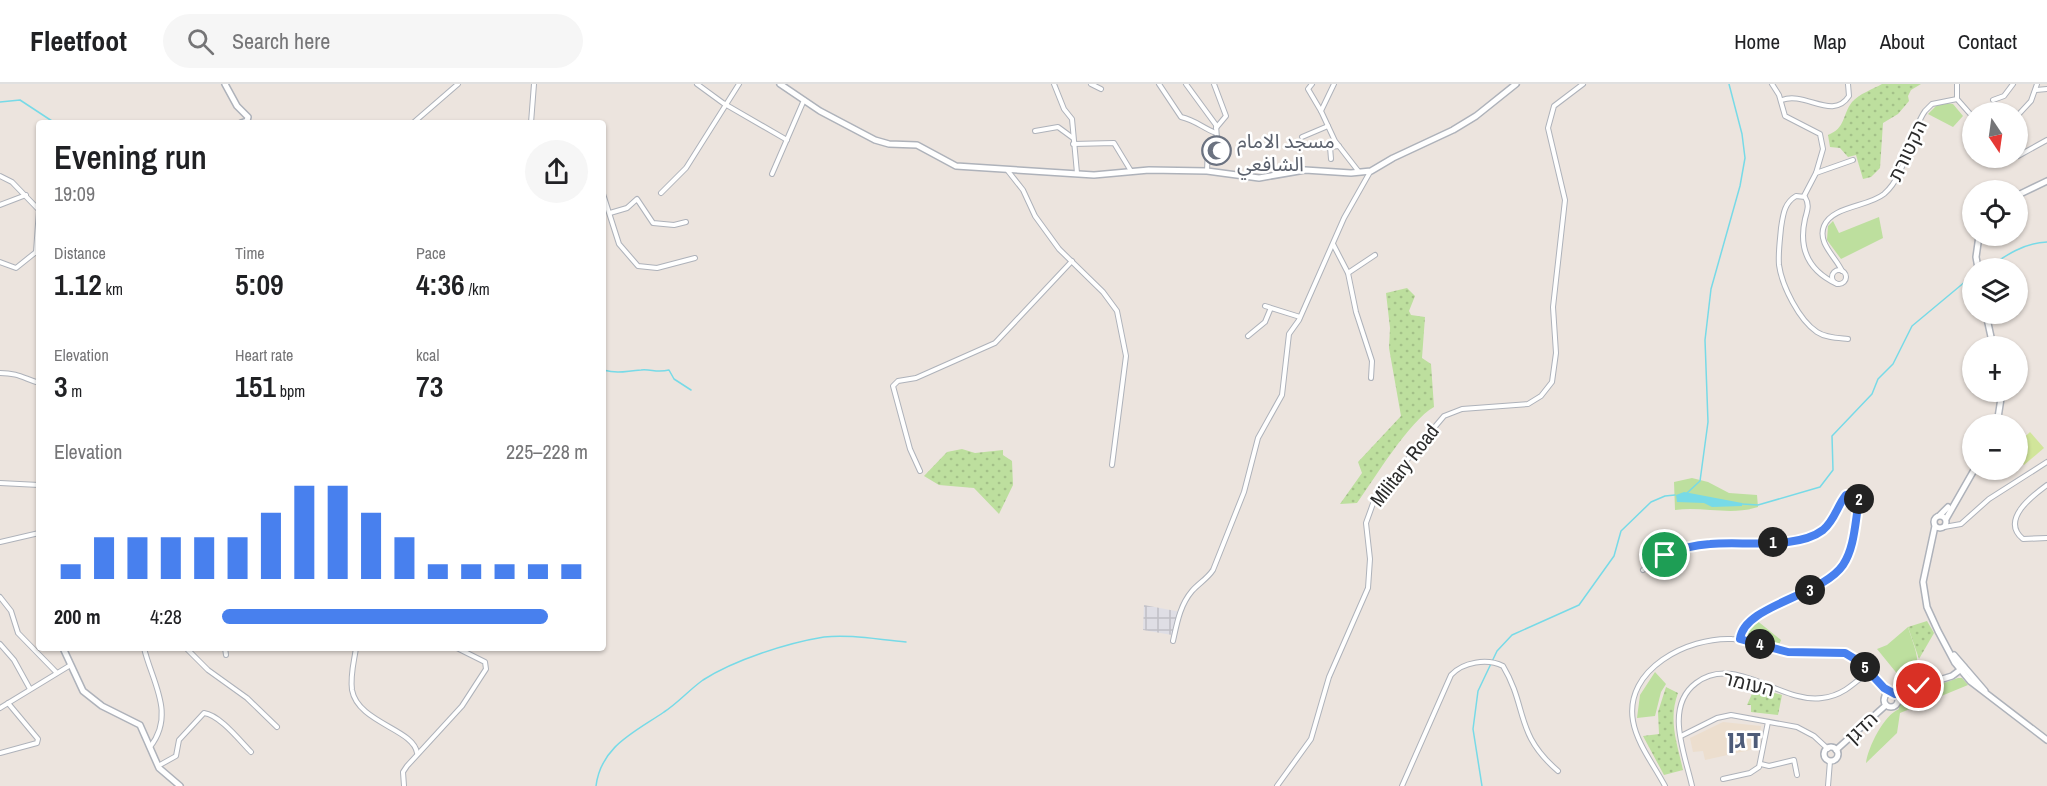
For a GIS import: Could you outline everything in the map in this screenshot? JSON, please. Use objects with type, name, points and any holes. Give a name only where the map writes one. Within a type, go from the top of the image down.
[{"type":"street","points":[[225,84],[248,120]]},
{"type":"street","points":[[416,120],[458,84]]},
{"type":"street","points":[[531,120],[534,84]]},
{"type":"street","points":[[697,84],[725,105],[787,140]]},
{"type":"street","points":[[661,193],[686,168],[739,84]]},
{"type":"street","points":[[780,84],[804,100],[882,143],[917,145],[956,166],[1094,175],[1131,171],[1207,171],[1259,178],[1305,170],[1371,171],[1453,130],[1476,116],[1516,84]]},
{"type":"street","points":[[1054,84],[1064,109],[1072,119],[1077,173]]},
{"type":"street","points":[[1091,84],[1101,88]]},
{"type":"street","points":[[1159,84],[1181,117],[1195,119],[1202,128],[1216,131]]},
{"type":"street","points":[[1186,84],[1216,131],[1217,139],[1208,148],[1207,171]]},
{"type":"street","points":[[1214,84],[1226,116],[1216,131]]},
{"type":"street","points":[[1312,84],[1308,89],[1339,146],[1359,172]]},
{"type":"street","points":[[1321,111],[1334,84]]},
{"type":"street","name":"Military Road","points":[[1277,786],[1311,738],[1329,677],[1368,588],[1371,567],[1366,523],[1375,498],[1444,416],[1462,409],[1528,404],[1542,396],[1552,382],[1556,353],[1553,306],[1565,208],[1548,128],[1554,106],[1583,84]]},
{"type":"street","points":[[1772,84],[1781,100],[1785,116],[1820,134],[1823,149],[1816,173],[1804,196]]},
{"type":"street","points":[[1781,100],[1801,98],[1829,107],[1838,106],[1849,96],[1848,84]]},
{"type":"street","points":[[1957,84],[1957,99],[1962,105]]},
{"type":"street","points":[[1993,100],[2004,96],[2013,84]]},
{"type":"street","points":[[2028,105],[2037,84]]},
{"type":"street","points":[[2036,90],[2047,89]]},
{"type":"street","name":"הקטורת","points":[[1842,271],[1823,238],[1825,223],[1833,215],[1876,199],[1887,191],[1925,111],[1932,104],[1957,99]]},
{"type":"street","points":[[772,174],[804,100]]},
{"type":"street","points":[[1302,137],[1328,126]]},
{"type":"street","points":[[1035,131],[1058,127],[1073,138]]},
{"type":"street","points":[[2028,150],[2047,140]]},
{"type":"street","points":[[1073,144],[1114,143],[1131,171]]},
{"type":"street","points":[[1331,159],[1330,147],[1339,146]]},
{"type":"street","points":[[1816,173],[1853,160]]},
{"type":"street","points":[[1008,171],[1023,190],[1035,216],[1117,311],[1126,356],[1112,465]]},
{"type":"street","points":[[1173,641],[1180,610],[1193,590],[1207,580],[1213,570],[1240,503],[1258,438],[1282,395],[1289,334],[1300,317],[1333,244],[1371,171]]},
{"type":"street","points":[[0,176],[12,182],[36,207]]},
{"type":"street","points":[[2028,190],[2047,181]]},
{"type":"street","points":[[0,205],[26,195]]},
{"type":"street","points":[[1804,196],[1808,204],[1802,244],[1816,272],[1837,284],[1845,281],[1842,271],[1825,276],[1816,272]]},
{"type":"street","points":[[1804,196],[1793,198],[1784,211],[1779,250],[1781,276],[1800,312],[1814,329],[1828,337],[1848,339]]},
{"type":"street","points":[[610,213],[627,208],[637,199],[653,223],[674,225],[687,222]]},
{"type":"street","points":[[606,202],[619,244],[638,266],[657,268],[695,258]]},
{"type":"street","points":[[1333,244],[1348,273],[1356,312],[1372,362],[1371,378]]},
{"type":"street","points":[[0,262],[16,268],[36,254]]},
{"type":"street","name":"הקטורת","points":[[1831,254],[1835,272],[1834,280],[1837,284]]},
{"type":"street","points":[[1348,273],[1375,255]]},
{"type":"street","points":[[920,471],[910,449],[893,386],[898,381],[916,378],[994,343],[1072,261]]},
{"type":"street","points":[[1265,306],[1300,317]]},
{"type":"street","points":[[1248,336],[1265,322],[1270,309]]},
{"type":"street","points":[[0,373],[15,373],[36,382]]},
{"type":"street","points":[[1935,537],[1935,518],[1955,527],[1989,499],[2047,462]]},
{"type":"street","points":[[1967,480],[1935,537],[1925,567],[1924,591],[1930,614],[1961,669],[1992,699],[2047,740]]},
{"type":"street","points":[[0,483],[36,484]]},
{"type":"street","points":[[2047,485],[2025,502],[2016,524],[2018,534],[2023,539],[2047,538]]},
{"type":"street","points":[[1643,570],[1665,555],[1696,546],[1808,538],[1832,520],[1846,495],[1857,495],[1859,501],[1850,548],[1839,569],[1820,585],[1752,619],[1743,628],[1740,639]]},
{"type":"street","points":[[1935,526],[1944,522]]},
{"type":"street","points":[[0,542],[36,534]]},
{"type":"street","points":[[0,597],[11,611],[18,633],[56,672]]},
{"type":"street","points":[[1665,786],[1640,740],[1633,719],[1633,699],[1640,681],[1653,666],[1671,655],[1714,640],[1740,639],[1788,652],[1842,652],[1857,659],[1882,686],[1894,694],[1898,702],[1893,707],[1885,701],[1882,686]]},
{"type":"street","points":[[0,644],[14,660],[30,689]]},
{"type":"street","points":[[64,651],[69,666],[88,696],[140,725],[158,766],[180,786]]},
{"type":"street","points":[[145,651],[163,705],[159,736],[150,748]]},
{"type":"street","points":[[189,651],[208,670],[247,698],[277,727]]},
{"type":"street","points":[[225,651],[226,656]]},
{"type":"street","points":[[355,651],[351,668],[354,696],[373,719],[409,740],[416,748],[417,754]]},
{"type":"street","points":[[404,786],[403,772],[462,706],[486,669],[485,662],[463,651]]},
{"type":"street","points":[[1402,786],[1451,675],[1462,665],[1479,662],[1503,666],[1528,736],[1539,754],[1558,771]]},
{"type":"street","points":[[0,708],[69,666]]},
{"type":"street","points":[[1894,694],[1945,678],[1961,669]]},
{"type":"street","name":"העומר","points":[[1692,786],[1678,714],[1684,697],[1696,683],[1711,675],[1728,674],[1799,696],[1817,699],[1841,692],[1869,671]]},
{"type":"street","name":"הדגן","points":[[1898,702],[1904,692]]},
{"type":"street","name":"הדגן","points":[[1836,750],[1894,694]]},
{"type":"street","points":[[0,753],[37,743],[38,739],[8,703]]},
{"type":"street","points":[[158,766],[176,756],[179,740],[204,714],[208,713],[251,752]]},
{"type":"street","points":[[1681,735],[1723,716],[1768,722],[1806,731],[1828,749],[1836,750],[1837,757],[1830,761]]},
{"type":"street","points":[[1724,779],[1752,772],[1761,764],[1768,722]]},
{"type":"street","points":[[1828,749],[1825,756],[1830,761],[1828,786]]},
{"type":"street","points":[[1761,764],[1769,766],[1794,760],[1797,775]]},
{"type":"shaded area","points":[[1144,605],[1181,612],[1172,635],[1143,630]]},
{"type":"shaded area","points":[[1723,722],[1761,726],[1759,748],[1705,760],[1703,751],[1693,752],[1690,738]]},
{"type":"green space","points":[[1882,84],[1921,84],[1911,90],[1908,96],[1909,101],[1898,114],[1883,123],[1880,168],[1871,177],[1863,179],[1856,155],[1848,157],[1840,148],[1830,147],[1828,135],[1841,125],[1855,99]]},
{"type":"green space","points":[[1953,104],[1962,117],[1953,127],[1928,114],[1937,105]]},
{"type":"green space","points":[[1879,217],[1883,238],[1841,259],[1827,240],[1828,226],[1833,221],[1839,233]]},
{"type":"green space","points":[[1407,288],[1415,296],[1409,311],[1411,315],[1425,317],[1422,358],[1431,364],[1434,407],[1424,414],[1403,437],[1357,503],[1340,504],[1362,473],[1358,462],[1401,416],[1389,348],[1390,328],[1386,293]]},
{"type":"green space","points":[[2030,432],[2044,448],[2028,462],[2028,434]]},
{"type":"green space","points":[[962,449],[975,453],[1003,450],[1003,455],[1012,461],[1013,485],[999,514],[974,488],[939,485],[924,476],[947,452]]},
{"type":"green space","points":[[1692,478],[1708,482],[1729,493],[1757,495],[1758,507],[1737,511],[1675,510],[1674,482]]},
{"type":"green space","points":[[1755,619],[1781,640],[1779,645],[1746,634],[1745,630]]},
{"type":"green space","points":[[1927,621],[1934,633],[1919,659],[1908,627]]},
{"type":"green space","points":[[1908,627],[1916,651],[1917,665],[1908,687],[1877,649],[1887,645]]},
{"type":"green space","points":[[1655,672],[1666,684],[1661,692],[1655,716],[1637,718],[1640,695]]},
{"type":"green space","points":[[1962,678],[1968,685],[1900,713],[1897,733],[1866,763],[1882,725],[1893,712],[1899,709],[1898,705],[1904,697]]},
{"type":"green space","points":[[1666,687],[1678,693],[1674,722],[1683,770],[1664,775],[1643,736],[1659,734],[1658,712]]},
{"type":"green space","points":[[1755,687],[1782,695],[1778,715],[1751,712],[1751,705],[1747,705]]},
{"type":"water","points":[[1684,492],[1742,503],[1742,506],[1712,507],[1704,503],[1677,502],[1676,495]]},
{"type":"waterway","points":[[1687,493],[1700,481],[1708,422],[1705,340],[1711,289],[1740,186],[1745,158],[1742,134],[1729,84]]},
{"type":"waterway","points":[[0,102],[20,100],[50,120]]},
{"type":"waterway","points":[[2003,258],[2023,247],[2047,242]]},
{"type":"waterway","points":[[1742,504],[1758,505],[1820,487],[1833,470],[1832,436],[1872,394],[1878,379],[1893,364],[1912,326],[1962,284]]},
{"type":"waterway","points":[[606,370],[669,370],[674,379],[691,390]]},
{"type":"waterway","points":[[1482,786],[1473,729],[1478,691],[1497,651],[1512,635],[1579,605],[1614,556],[1621,531],[1651,502],[1665,496],[1675,495]]},
{"type":"waterway","points":[[596,786],[605,760],[621,742],[669,708],[703,680],[745,659],[794,643],[824,637],[855,637],[906,642]]},
{"type":"place","name":"مسجد الامام الشافعي","points":[[1216,151]]},
{"type":"district","name":"דגן","points":[[1744,738]]},
{"type":"route","points":[[1665,555],[1708,544],[1797,541],[1808,538],[1818,533],[1832,520],[1846,495],[1856,494],[1859,501],[1850,548],[1839,569],[1820,585],[1752,619],[1743,628],[1740,639],[1788,652],[1845,653],[1860,662],[1884,688],[1895,694],[1902,694],[1919,686]]}]
